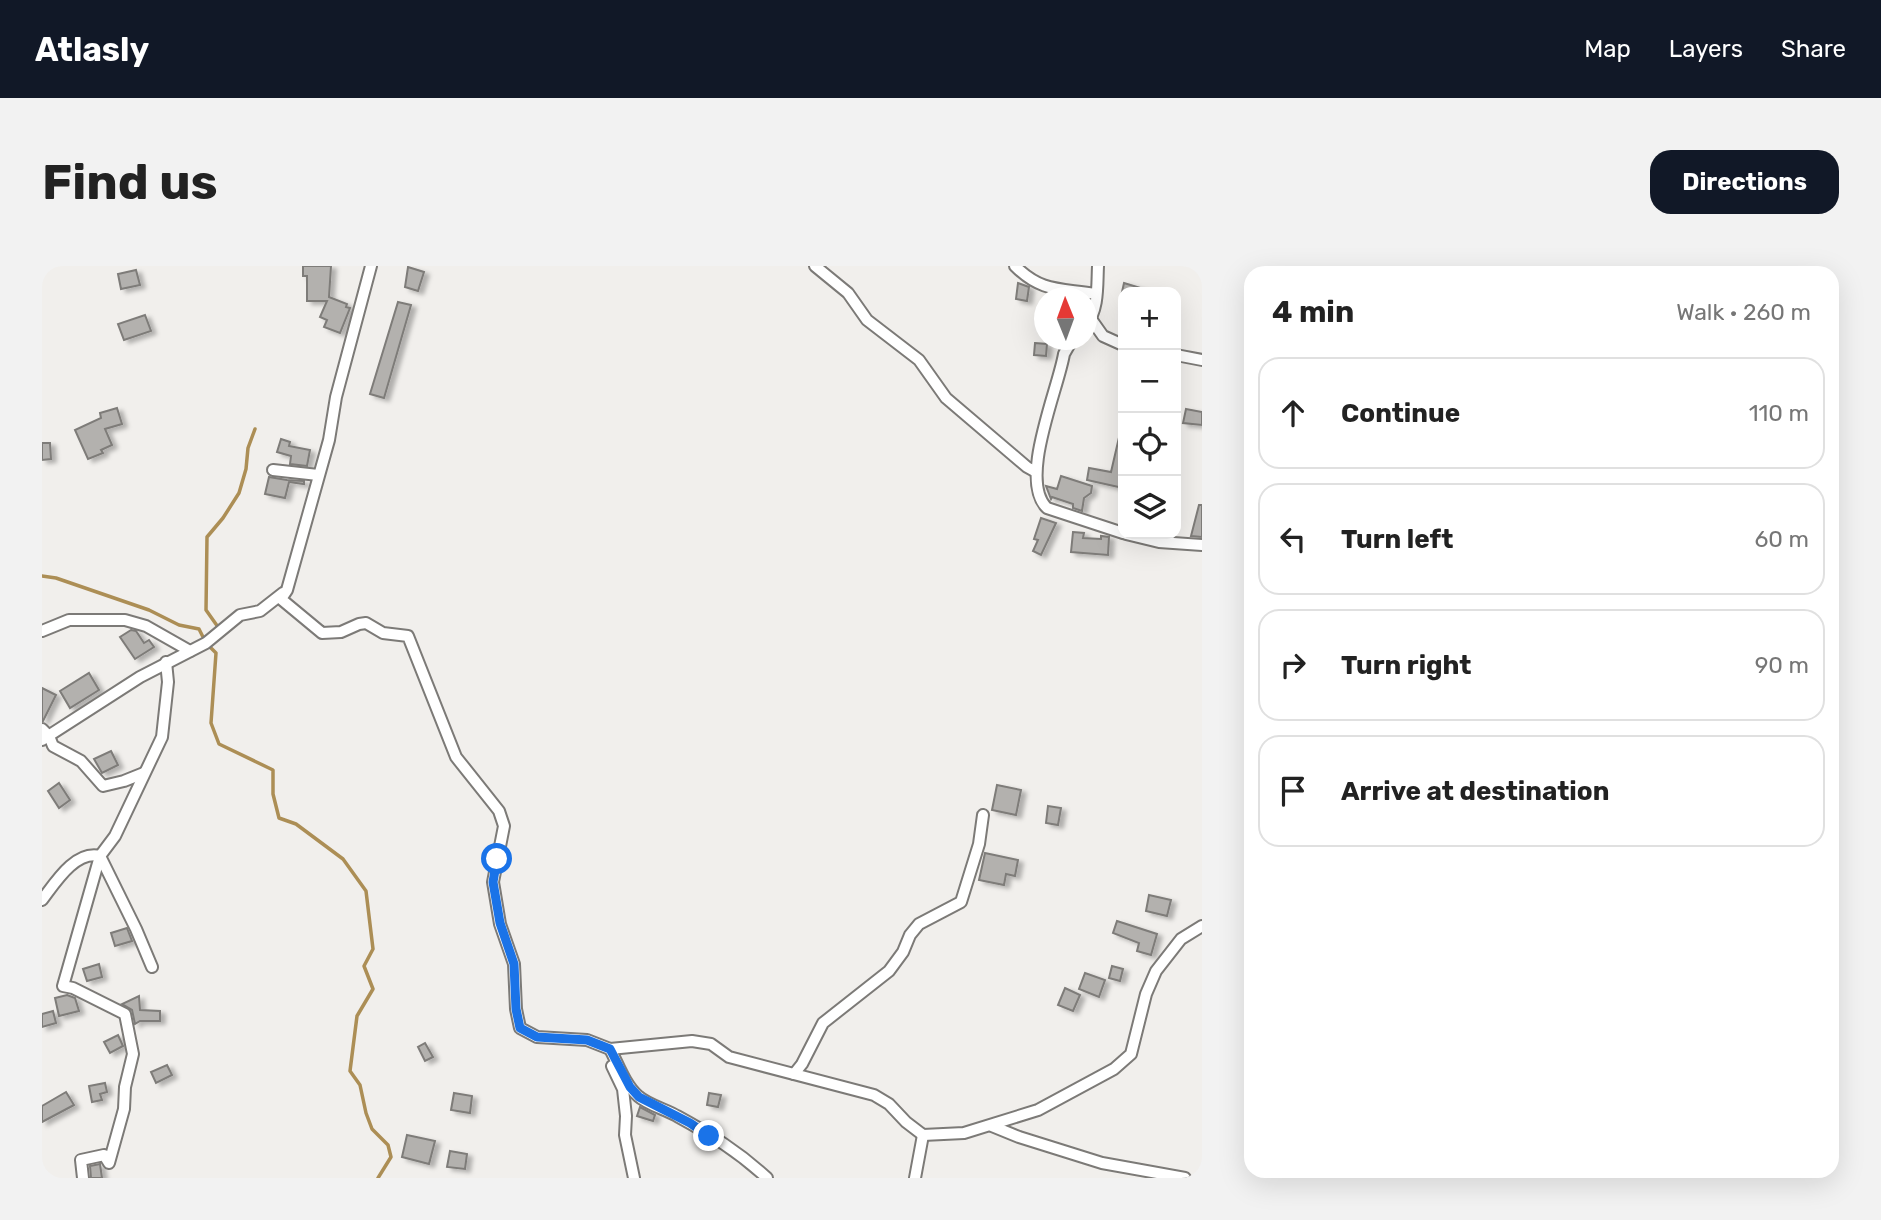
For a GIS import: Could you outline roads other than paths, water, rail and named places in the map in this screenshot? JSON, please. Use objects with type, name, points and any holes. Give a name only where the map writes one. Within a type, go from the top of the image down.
[{"type":"street","points":[[371,266],[336,397],[329,440],[287,590],[281,599],[322,633],[341,632],[366,623],[383,633],[408,636],[456,757],[499,811],[504,827],[493,882],[500,923],[514,964],[516,1009],[520,1028],[537,1037],[587,1040],[610,1049],[692,1041],[711,1044],[729,1057],[874,1095],[923,1135],[964,1133],[1038,1110],[1107,1073],[1126,1058],[1134,1047],[1146,994],[1156,971],[1181,939],[1202,926]]},
{"type":"street","points":[[815,266],[848,293],[867,320],[919,360],[946,398],[1036,472]]},
{"type":"street","points":[[1015,266],[1029,280],[1044,287]]},
{"type":"street","points":[[1096,287],[1098,266]]},
{"type":"street","points":[[1097,330],[1118,343]]},
{"type":"street","points":[[1065,350],[1037,456],[1037,491],[1046,509],[1118,531]]},
{"type":"street","points":[[1181,356],[1202,360]]},
{"type":"street","points":[[273,470],[318,475]]},
{"type":"street","points":[[1147,539],[1202,545]]},
{"type":"street","points":[[144,773],[103,786],[81,761],[53,747],[44,735],[166,662],[206,643],[240,615],[260,611],[287,590]]},
{"type":"street","points":[[42,631],[69,620],[125,620],[146,626],[190,651]]},
{"type":"street","points":[[83,1178],[81,1160],[104,1155],[109,1163],[124,1109],[125,1087],[133,1054],[125,1014],[74,988],[63,986],[100,856],[115,836],[162,737],[168,682],[166,662]]},
{"type":"street","points":[[794,1074],[823,1023],[889,971],[903,953],[910,935],[919,924],[961,902],[979,844],[983,814]]},
{"type":"street","points":[[42,900],[76,860],[93,854],[100,856],[152,967]]},
{"type":"street","points":[[610,1049],[612,1065],[623,1089],[625,1135],[634,1178]]},
{"type":"street","points":[[610,1049],[630,1087],[639,1097],[721,1140],[767,1178]]},
{"type":"street","points":[[992,1126],[1018,1137],[1102,1163],[1185,1178]]},
{"type":"street","points":[[915,1178],[923,1135]]},
{"type":"waterway","points":[[217,631],[218,627],[206,610],[207,537],[239,493],[246,469],[248,448],[255,429]]},
{"type":"waterway","points":[[42,576],[56,578],[149,610],[179,625],[199,629],[206,643],[216,653],[211,723],[219,744],[273,770],[273,794],[279,818],[296,824],[343,859],[366,891],[373,949],[364,966],[373,989],[357,1016],[350,1071],[360,1085],[372,1129],[388,1145],[391,1157],[378,1178]]}]
